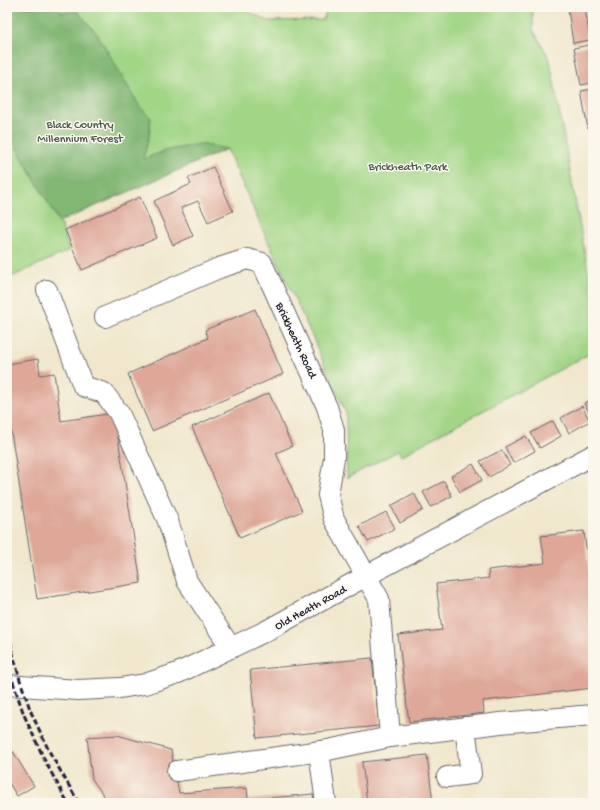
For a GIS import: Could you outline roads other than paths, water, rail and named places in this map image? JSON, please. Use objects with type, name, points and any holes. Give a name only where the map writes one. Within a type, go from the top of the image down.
[{"type":"street","name":"Brickheath Road","points":[[105,317],[218,268],[247,259],[262,263],[327,407],[334,430],[334,458],[328,495],[334,519],[366,576]]},
{"type":"street","points":[[47,290],[83,386],[104,394],[119,413],[168,521],[187,581],[231,648]]},
{"type":"street","name":"Old Heath Road","points":[[7,685],[78,690],[120,688],[145,684],[178,673],[266,631],[593,455]]},
{"type":"street","points":[[366,576],[379,599],[390,738]]},
{"type":"street","points":[[177,771],[320,751],[390,738],[465,727],[593,716]]},
{"type":"street","points":[[447,776],[471,774],[465,727]]},
{"type":"street","points":[[320,751],[326,803]]},
{"type":"railway","points":[[7,624],[20,680],[31,712],[49,751],[79,803]]},
{"type":"railway","points":[[7,664],[24,715],[46,763],[68,803]]},
{"type":"park label","name":"Black Country Millennium Forest","points":[[80,131]]},
{"type":"park label","name":"Brickheath Park","points":[[408,166]]}]
